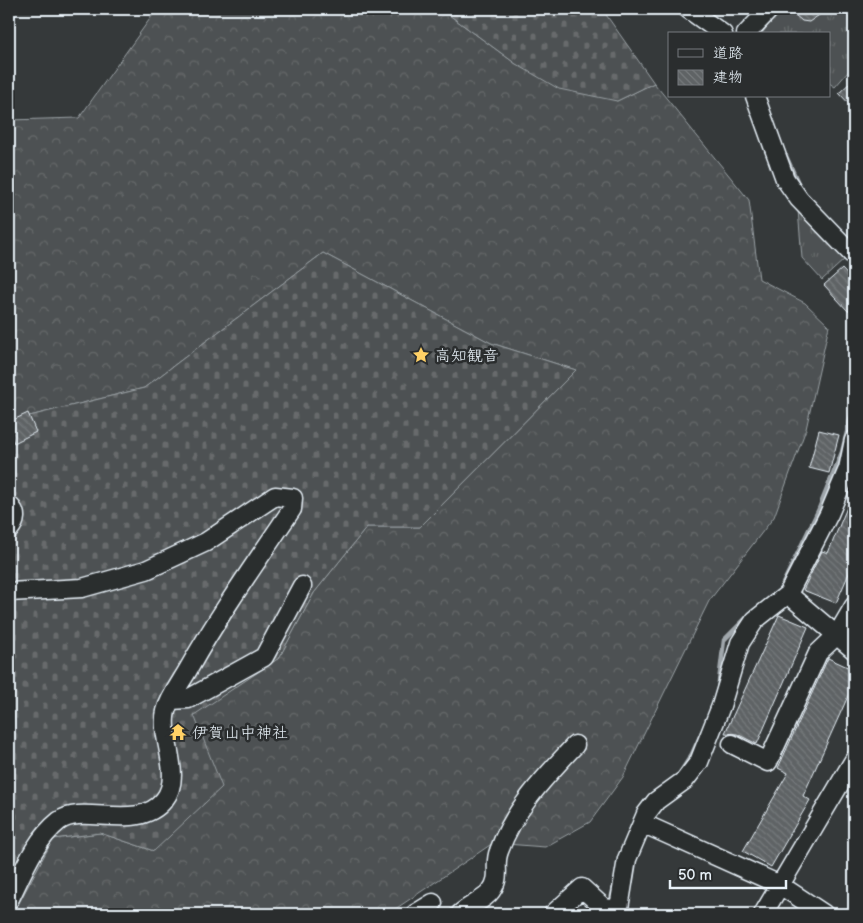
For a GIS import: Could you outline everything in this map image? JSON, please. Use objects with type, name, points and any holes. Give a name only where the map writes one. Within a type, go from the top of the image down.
[{"type":"street","points":[[688,9],[720,32]]},
{"type":"street","points":[[748,32],[770,9]]},
{"type":"street","points":[[756,98],[785,179],[799,199],[854,256]]},
{"type":"street","points":[[553,914],[582,888],[613,911],[627,859],[642,823],[656,801],[685,780],[699,762],[721,706],[740,643],[756,620],[788,594],[829,514],[844,478],[854,440]]},
{"type":"street","points":[[9,592],[82,588],[146,570],[186,553],[212,539],[275,496],[293,498],[292,509],[207,635],[165,714],[170,755],[170,781],[163,802],[155,808],[132,815],[114,818],[78,816],[59,821],[40,840],[9,900]]},
{"type":"street","points":[[9,505],[15,516],[14,523],[9,530]]},
{"type":"street","points":[[171,700],[188,699],[264,657],[302,586]]},
{"type":"street","points":[[788,594],[854,650]]},
{"type":"street","points":[[732,744],[768,762],[818,653],[837,634],[854,606]]},
{"type":"street","points":[[460,914],[490,893],[498,879],[498,853],[512,823],[538,785],[575,745]]},
{"type":"street","points":[[763,914],[854,760]]},
{"type":"street","points":[[642,823],[780,885],[824,914]]},
{"type":"street","points":[[415,914],[433,903]]},
{"type":"green space","points":[[157,9],[441,9],[516,64],[617,101],[654,83],[749,200],[759,279],[805,303],[829,326],[806,429],[774,517],[709,601],[623,777],[590,822],[545,847],[493,843],[388,914],[13,914],[53,839],[100,833],[154,851],[193,715],[279,658],[314,593],[367,527],[420,527],[576,370],[491,343],[323,253],[144,388],[9,421],[9,120],[79,118]]},
{"type":"green space","points":[[441,9],[602,9],[654,83],[617,101],[559,89],[516,64]]},
{"type":"green space","points":[[775,9],[854,9],[854,65],[835,87],[830,84],[830,32],[755,32]]},
{"type":"green space","points":[[798,210],[845,259],[822,280],[802,258]]},
{"type":"green space","points":[[323,253],[491,343],[576,370],[420,527],[367,527],[314,593],[279,658],[194,715],[222,787],[154,851],[100,833],[53,839],[13,914],[9,914],[9,421],[144,388]]},
{"type":"building","points":[[788,9],[828,9],[809,22],[802,21]]},
{"type":"building","points":[[854,79],[854,109],[839,93]]},
{"type":"building","points":[[842,269],[854,282],[854,305],[848,311],[824,285]]},
{"type":"building","points":[[28,413],[36,432],[14,443],[9,431],[9,422]]},
{"type":"building","points":[[819,430],[839,435],[829,473],[809,468]]},
{"type":"building","points":[[853,493],[854,562],[836,603],[803,590],[822,551],[828,553]]},
{"type":"building","points":[[779,615],[808,627],[757,744],[737,734],[725,733]]},
{"type":"building","points":[[828,658],[854,670],[854,683],[803,796],[810,800],[771,867],[743,851],[788,773],[778,768]]},
{"type":"waterway","points":[[761,32],[766,25]]},
{"type":"waterway","points":[[786,156],[798,183]]},
{"type":"waterway","points":[[779,592],[818,511],[842,452],[854,404]]},
{"type":"waterway","points":[[718,690],[724,640],[750,614]]},
{"type":"waterway","points":[[680,773],[692,754],[702,732]]},
{"type":"waterway","points":[[610,905],[615,881]]},
{"type":"place","name":"高知観音","points":[[421,355]]},
{"type":"place","name":"伊賀山中神社","points":[[178,732]]}]
